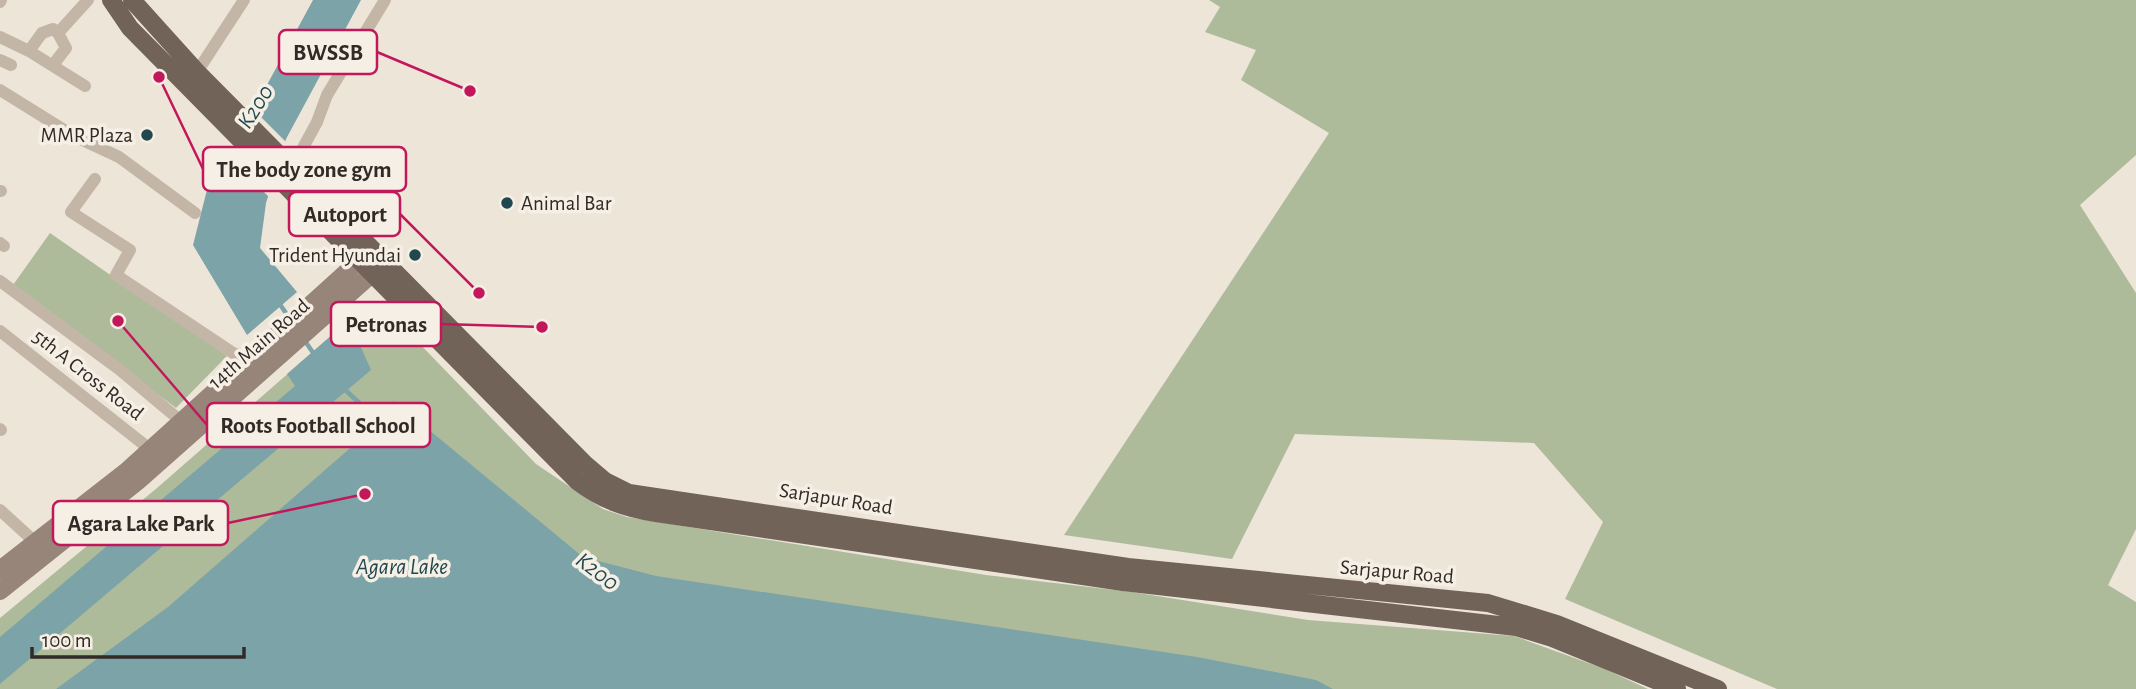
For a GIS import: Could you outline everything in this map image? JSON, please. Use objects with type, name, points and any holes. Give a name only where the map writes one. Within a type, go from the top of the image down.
[{"type":"main road","name":"Sarjapur Road","points":[[111,0],[130,28],[287,170],[577,481],[599,498],[656,513],[1046,562],[1516,627],[1552,638],[1677,689]]},
{"type":"main road","name":"Sarjapur Road","points":[[139,4],[236,122]]},
{"type":"main road","name":"14th Main Road","points":[[0,570],[152,450],[181,422],[323,306],[372,261]]},
{"type":"main road","name":"14th Main Road","points":[[0,591],[138,481],[261,358]]},
{"type":"main road","name":"Sarjapur Road","points":[[1046,562],[1488,603],[1557,624],[1718,689]]},
{"type":"street","points":[[58,33],[88,0]]},
{"type":"street","points":[[197,72],[244,0]]},
{"type":"street","points":[[287,170],[317,122],[327,95],[385,0]]},
{"type":"street","points":[[29,51],[42,33],[53,29],[66,48],[53,65]]},
{"type":"street","points":[[0,37],[29,51],[85,86]]},
{"type":"street","points":[[0,90],[74,135],[119,157],[195,213]]},
{"type":"street","points":[[95,179],[71,212],[130,250],[117,275],[233,353],[261,358]]},
{"type":"street","points":[[0,281],[120,370],[181,422]]},
{"type":"street","name":"5th A Cross Road","points":[[0,331],[152,450]]},
{"type":"street","points":[[0,510],[35,542]]},
{"type":"green space","points":[[1209,0],[2136,0],[2136,155],[2080,205],[2136,293],[2136,529],[2108,585],[2136,602],[2136,689],[1777,689],[1565,599],[1603,522],[1534,443],[1295,434],[1232,559],[1064,535],[1329,133],[1241,80],[1256,50],[1205,32],[1220,7]]},
{"type":"green space","points":[[50,233],[227,356],[176,408],[13,285]]},
{"type":"green space","points":[[363,308],[386,309],[536,464],[603,509],[627,517],[986,575],[1132,592],[1308,620],[1514,636],[1605,669],[1648,689],[0,689],[0,618],[157,488]]},
{"type":"water","points":[[313,0],[361,0],[286,139],[266,203],[260,248],[297,292],[247,335],[193,245],[213,166],[255,107]]},
{"type":"water","points":[[333,334],[355,334],[371,370],[0,684],[0,637],[295,386],[287,374]]},
{"type":"water","name":"Agara Lake","points":[[394,401],[583,557],[656,576],[1197,657],[1316,680],[1333,689],[56,689],[168,607],[356,443]]},
{"type":"pier","points":[[251,107],[288,144],[271,199],[220,149]]},
{"type":"waterway","name":"K200","points":[[279,303],[290,319]]},
{"type":"waterway","name":"K200","points":[[305,341],[316,357]]},
{"type":"waterway","name":"K200","points":[[342,387],[379,421]]},
{"type":"place","name":"The body zone gym","points":[[159,77]]},
{"type":"place","name":"BWSSB","points":[[470,91]]},
{"type":"place","name":"MMR Plaza","points":[[147,135]]},
{"type":"place","name":"Animal Bar","points":[[507,203]]},
{"type":"place","name":"Trident Hyundai","points":[[415,255]]},
{"type":"place","name":"Autoport","points":[[479,293]]},
{"type":"place","name":"Roots Football School","points":[[118,321]]},
{"type":"place","name":"Petronas","points":[[542,327]]},
{"type":"place","name":"Agara Lake Park","points":[[365,494]]}]
